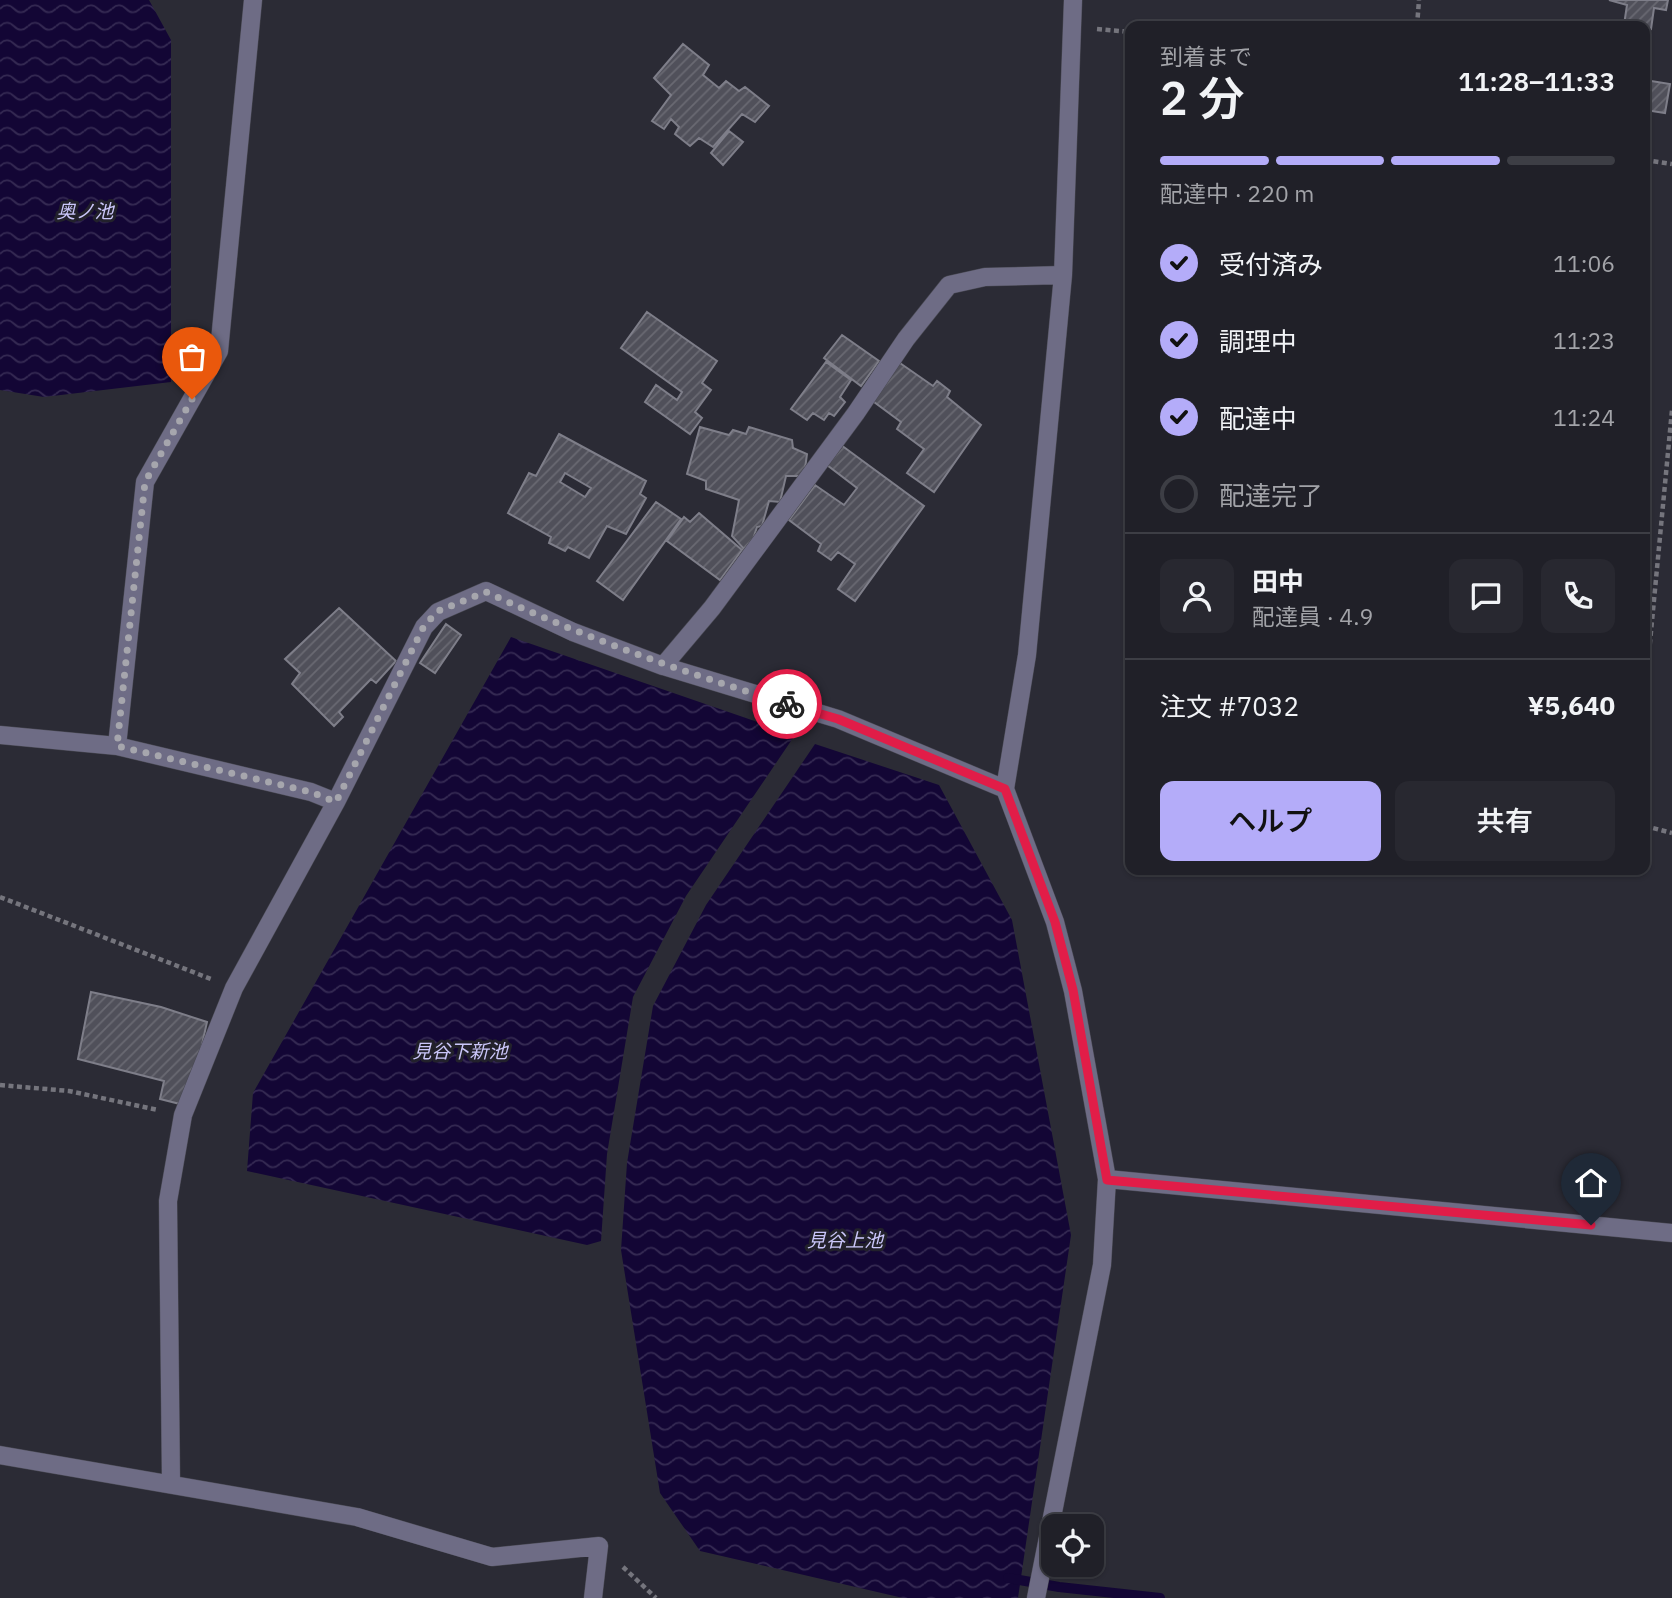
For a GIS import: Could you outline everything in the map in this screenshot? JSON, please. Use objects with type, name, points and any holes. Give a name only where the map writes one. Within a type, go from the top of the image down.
[{"type":"street","points":[[117,746],[145,482],[219,351],[253,0]]},
{"type":"street","points":[[1035,1598],[1102,1265],[1107,1180],[1073,990],[1055,922],[1005,789],[1027,655],[1063,275],[1073,0]]},
{"type":"street","points":[[663,666],[712,608],[856,413],[906,339],[949,285],[985,277],[1063,275]]},
{"type":"street","points":[[171,1482],[168,1201],[183,1115],[234,988],[336,802],[424,626],[438,611],[486,592],[573,632],[663,666],[838,719],[1005,789]]},
{"type":"street","points":[[0,735],[117,746],[311,792],[336,802]]},
{"type":"street","points":[[1107,1180],[1672,1233]]},
{"type":"street","points":[[0,1455],[33,1463],[171,1482],[357,1517],[492,1557],[599,1546],[593,1598]]},
{"type":"path","points":[[1417,21],[1419,0]]},
{"type":"path","points":[[1072,27],[1125,32]]},
{"type":"path","points":[[1650,161],[1672,164]]},
{"type":"path","points":[[1650,642],[1672,410]]},
{"type":"path","points":[[1650,827],[1672,833]]},
{"type":"path","points":[[0,897],[234,988]]},
{"type":"path","points":[[0,1085],[69,1091],[183,1115]]},
{"type":"path","points":[[599,1546],[656,1598]]},
{"type":"water","name":"奥ノ池","points":[[0,0],[149,0],[171,40],[171,382],[44,397],[0,390]]},
{"type":"water","name":"見谷下新池","points":[[511,637],[795,735],[686,896],[633,997],[607,1154],[601,1241],[587,1245],[247,1171],[253,1093]]},
{"type":"water","name":"見谷上池","points":[[815,744],[939,785],[1012,920],[1071,1235],[1018,1598],[903,1598],[700,1551],[660,1493],[621,1250],[627,1163],[653,1006],[706,905]]},
{"type":"building","points":[[1609,0],[1668,0],[1666,10],[1654,8],[1651,29],[1650,21],[1625,21],[1627,5]]},
{"type":"building","points":[[683,44],[709,65],[703,75],[719,88],[726,81],[739,91],[745,87],[769,106],[755,122],[742,114],[713,147],[699,138],[690,146],[675,134],[679,127],[671,119],[664,129],[652,121],[671,95],[654,78]]},
{"type":"building","points":[[1650,81],[1670,84],[1665,113],[1650,111]]},
{"type":"building","points":[[729,131],[743,142],[723,165],[711,153]]},
{"type":"building","points":[[647,312],[717,361],[702,383],[711,390],[695,412],[702,418],[690,434],[645,402],[656,385],[677,400],[682,392],[621,348]]},
{"type":"building","points":[[842,335],[879,361],[861,386],[824,358]]},
{"type":"building","points":[[897,361],[933,386],[937,381],[950,391],[947,397],[981,425],[934,492],[907,473],[924,449],[897,429],[901,422],[870,399]]},
{"type":"building","points":[[826,362],[851,380],[840,397],[845,402],[834,416],[829,413],[824,420],[813,413],[807,420],[791,409]]},
{"type":"building","points":[[700,427],[729,435],[733,430],[746,434],[749,427],[792,440],[793,448],[807,454],[804,476],[786,476],[780,502],[769,501],[762,526],[757,527],[753,539],[744,549],[732,536],[739,500],[706,489],[706,481],[687,474]]},
{"type":"building","points":[[559,434],[646,481],[640,494],[646,498],[626,534],[607,526],[589,558],[568,547],[565,551],[549,543],[551,537],[508,513],[529,473],[536,476]],"holes":[[[565,473],[591,488],[585,497],[560,482]]]},
{"type":"building","points":[[841,445],[924,506],[855,601],[838,589],[855,564],[838,552],[831,560],[818,551],[821,544],[789,520],[815,485],[844,505],[857,488],[827,465]]},
{"type":"building","points":[[656,502],[681,519],[623,600],[597,581]]},
{"type":"building","points":[[699,513],[742,550],[720,580],[667,541],[684,517],[690,522]]},
{"type":"building","points":[[339,608],[396,661],[376,683],[371,679],[339,712],[343,717],[334,726],[292,684],[300,673],[285,659]]},
{"type":"building","points":[[446,624],[461,635],[435,673],[420,663]]},
{"type":"building","points":[[91,992],[161,1007],[207,1022],[196,1072],[180,1104],[160,1099],[164,1081],[78,1059]]},
{"type":"waterway","points":[[1008,1578],[1059,1587],[1160,1598]]},
{"type":"way so far","points":[[192,399],[145,482],[117,746],[311,792],[336,802],[424,626],[438,611],[486,592],[573,632],[663,666],[787,704]]},
{"type":"route","points":[[787,704],[838,719],[1005,789],[1055,922],[1073,990],[1107,1180],[1591,1225]]}]
